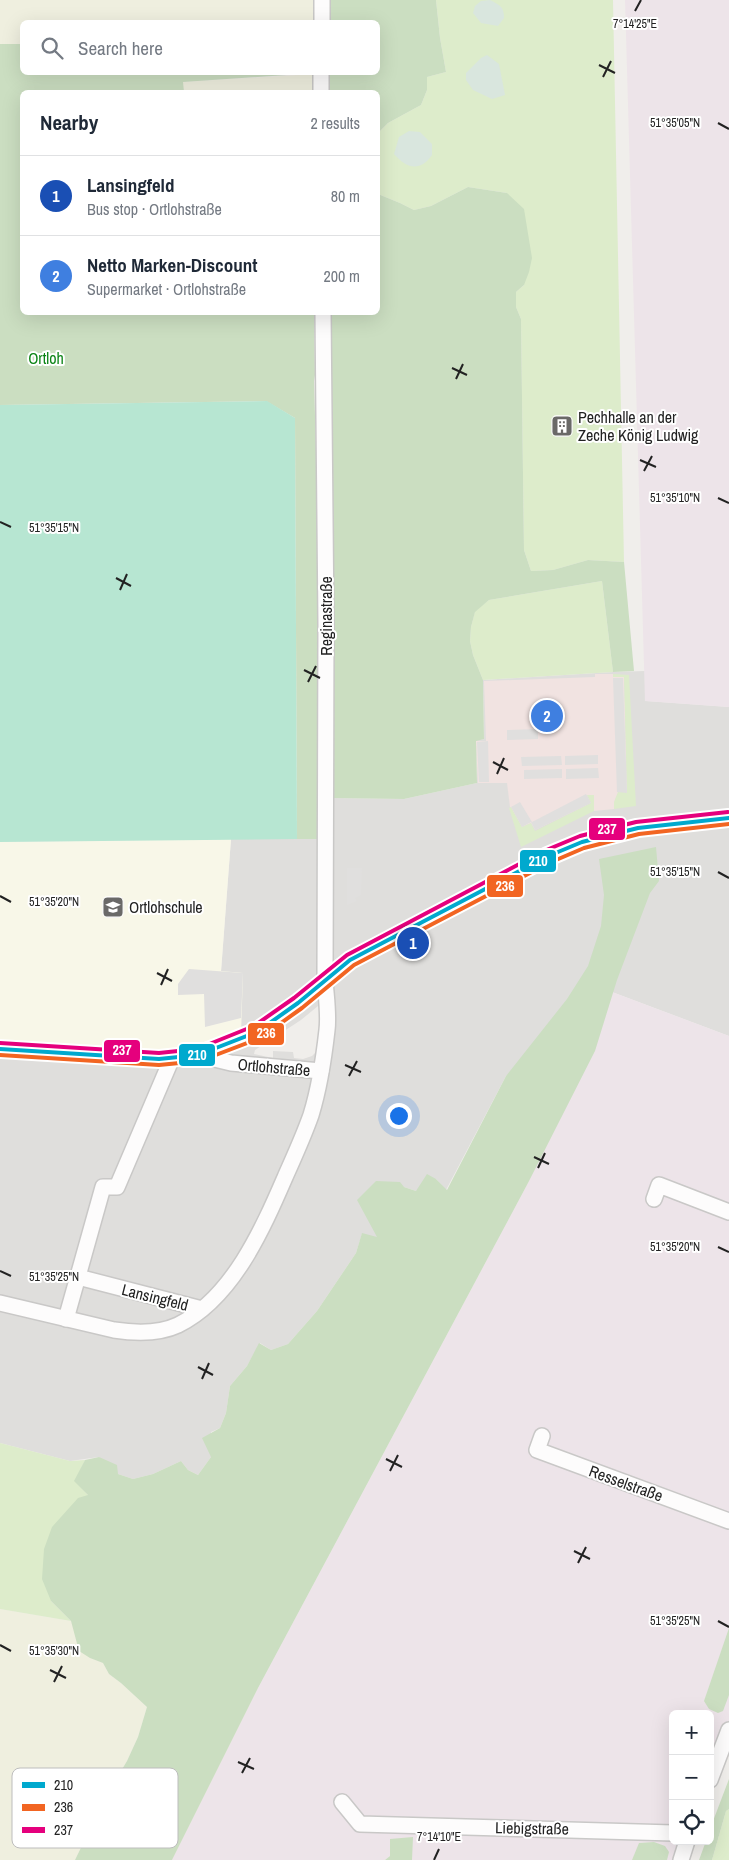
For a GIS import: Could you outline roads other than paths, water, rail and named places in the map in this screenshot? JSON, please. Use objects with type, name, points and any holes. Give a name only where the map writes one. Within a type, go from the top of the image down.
[{"type":"street","points":[[322,0],[322,20]]},
{"type":"street","points":[[321,75],[321,90]]},
{"type":"street","name":"Reginastraße","points":[[323,315],[326,624],[325,980]]},
{"type":"street","name":"Ortlohstraße","points":[[0,1049],[172,1058],[198,1055],[257,1032],[298,1003],[350,960],[546,857],[582,842],[638,828],[729,818]]},
{"type":"street","name":"Lansingfeld","points":[[0,1303],[123,1331],[152,1331],[176,1326],[202,1309],[223,1288],[248,1254],[261,1229],[311,1114],[328,1028],[325,980]]},
{"type":"street","name":"Ortlohstraße","points":[[198,1055],[231,1063],[321,1071]]},
{"type":"street","points":[[66,1319],[103,1187],[117,1187],[172,1058]]},
{"type":"street","points":[[654,1198],[659,1185],[729,1212]]},
{"type":"street","name":"Lansingfeld","points":[[78,1277],[202,1309]]},
{"type":"street","name":"Resselstraße","points":[[542,1436],[537,1450],[729,1521]]},
{"type":"street","points":[[714,1769],[729,1730]]},
{"type":"street","name":"Liebigstraße","points":[[342,1802],[360,1824],[669,1833]]},
{"type":"street","points":[[681,1860],[686,1845]]},
{"type":"place","name":"Pechhalle an der Zeche König Ludwig","points":[[562,426]]},
{"type":"place","name":"Netto Marken-Discount","points":[[547,716]]},
{"type":"place","name":"Ortlohschule","points":[[113,907]]},
{"type":"place","name":"Lansingfeld","points":[[413,943]]},
{"type":"park label","name":"Ortloh","points":[[46,358]]}]
